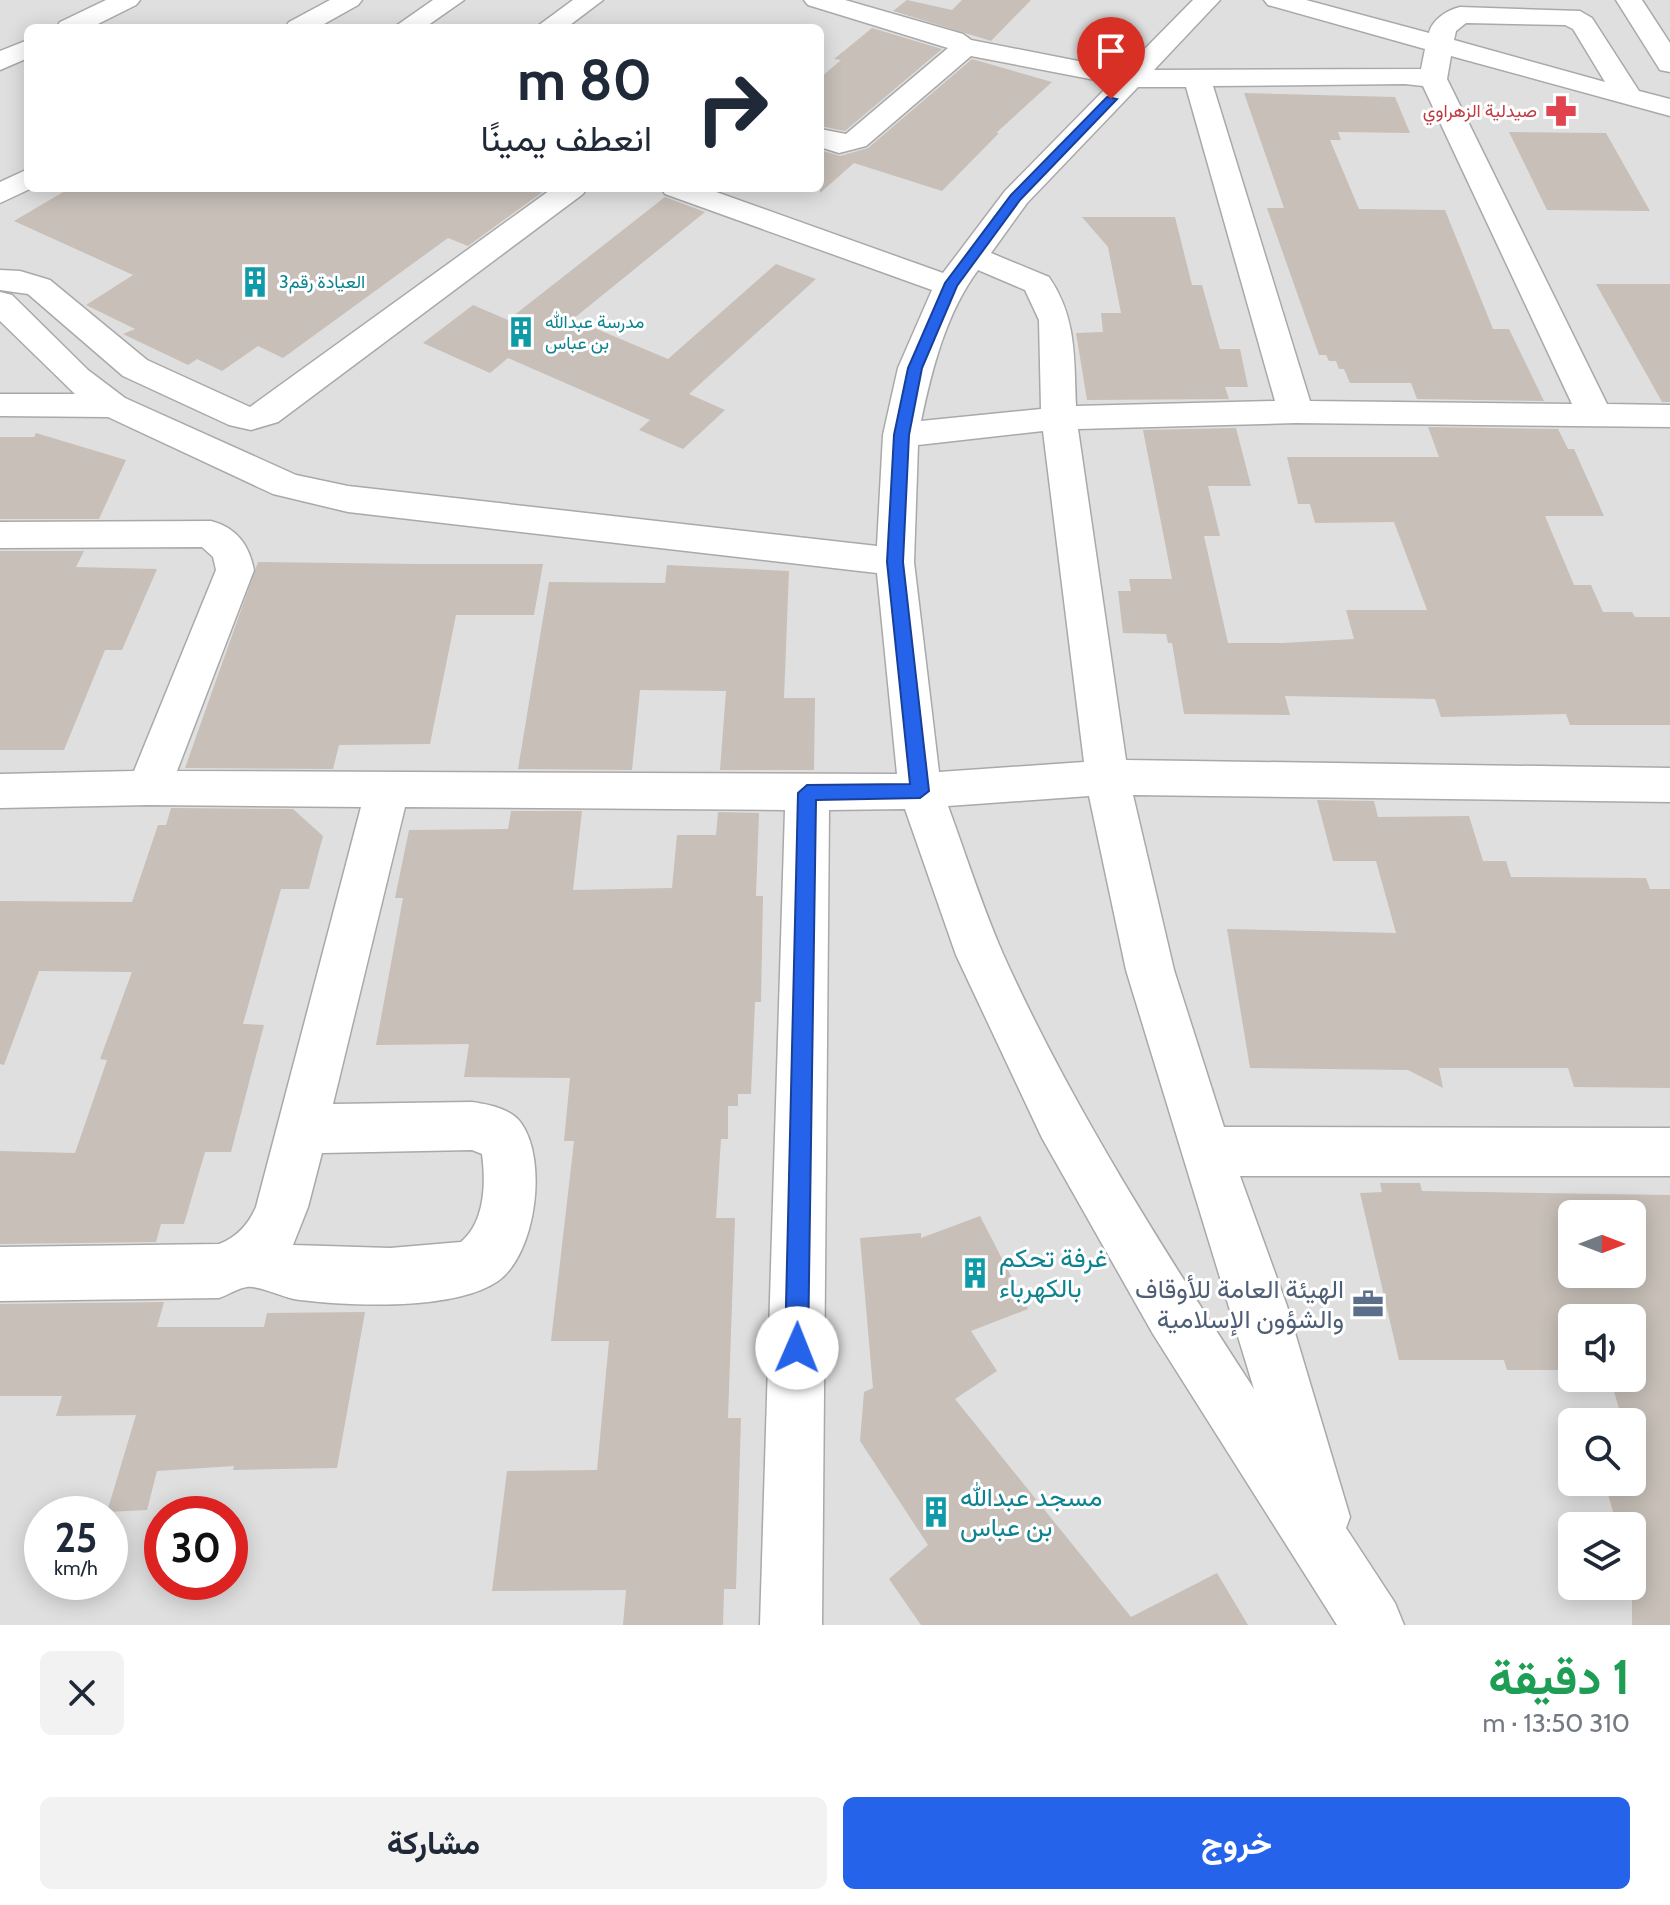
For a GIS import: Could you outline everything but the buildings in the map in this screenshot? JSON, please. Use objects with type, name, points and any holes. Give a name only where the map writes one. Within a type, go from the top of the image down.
[{"type":"street","points":[[77,24],[127,0]]},
{"type":"street","points":[[305,24],[349,0]]},
{"type":"street","points":[[412,24],[451,0]]},
{"type":"street","points":[[554,24],[590,0]]},
{"type":"street","points":[[817,0],[954,40],[962,46],[1130,79],[1405,76],[1433,79]]},
{"type":"street","points":[[1207,0],[1016,197],[961,271],[915,368],[901,435],[895,562],[920,791],[980,955],[1060,1121],[1173,1314],[1373,1625]]},
{"type":"street","points":[[1277,0],[1351,11],[1438,45],[1670,108]]},
{"type":"street","points":[[1629,0],[1670,64]]},
{"type":"street","points":[[1595,416],[1433,79],[1443,28],[1460,15],[1571,17],[1583,24],[1628,96]]},
{"type":"street","points":[[824,139],[839,144],[856,140],[960,52],[962,46]]},
{"type":"street","points":[[0,62],[24,50]]},
{"type":"street","points":[[1197,78],[1296,412]]},
{"type":"street","points":[[0,194],[24,180]]},
{"type":"street","points":[[0,280],[20,281],[39,287],[135,368],[251,419],[266,414],[567,192]]},
{"type":"street","points":[[690,192],[961,271],[1038,284],[1055,320],[1059,418],[1107,777],[1150,970],[1206,1151],[1259,1306],[1333,1563]]},
{"type":"street","points":[[0,302],[76,378],[113,406],[286,485],[348,499],[895,562]]},
{"type":"street","points":[[0,405],[113,406]]},
{"type":"street","points":[[901,435],[1059,418],[1296,412],[1670,416]]},
{"type":"street","points":[[0,535],[211,534],[231,551],[235,570],[149,788]]},
{"type":"street","points":[[0,791],[149,788],[807,793],[920,791],[1107,777],[1670,785]]},
{"type":"street","points":[[0,1274],[219,1271],[251,1260],[270,1238],[282,1207],[387,791]]},
{"type":"street","points":[[791,1625],[807,793]]},
{"type":"street","points":[[251,1260],[299,1273],[450,1272],[476,1264],[491,1251],[501,1235],[510,1156],[505,1143],[496,1133],[481,1127],[466,1126],[302,1129]]},
{"type":"street","points":[[1206,1151],[1670,1152]]},
{"type":"shaded area","points":[[0,0],[1670,0],[1670,1625],[0,1625]]},
{"type":"place","name":"صيدلية الزهراوي","points":[[1561,111]]},
{"type":"place","name":"3العيادة رقم","points":[[255,282]]},
{"type":"place","name":"مدرسة عبدالله بن عباس","points":[[521,332]]},
{"type":"place","name":"غرفة تحكم بالكهرباء","points":[[975,1273]]},
{"type":"place","name":"الهيئة العامة للأوقاف والشؤون الإسلامية","points":[[1368,1304]]},
{"type":"place","name":"مسجد عبدالله بن عباس","points":[[936,1512]]},
{"type":"route","points":[[797,1348],[807,793],[920,791],[895,562],[901,435],[915,368],[950,286],[1016,197],[1111,99]]}]
